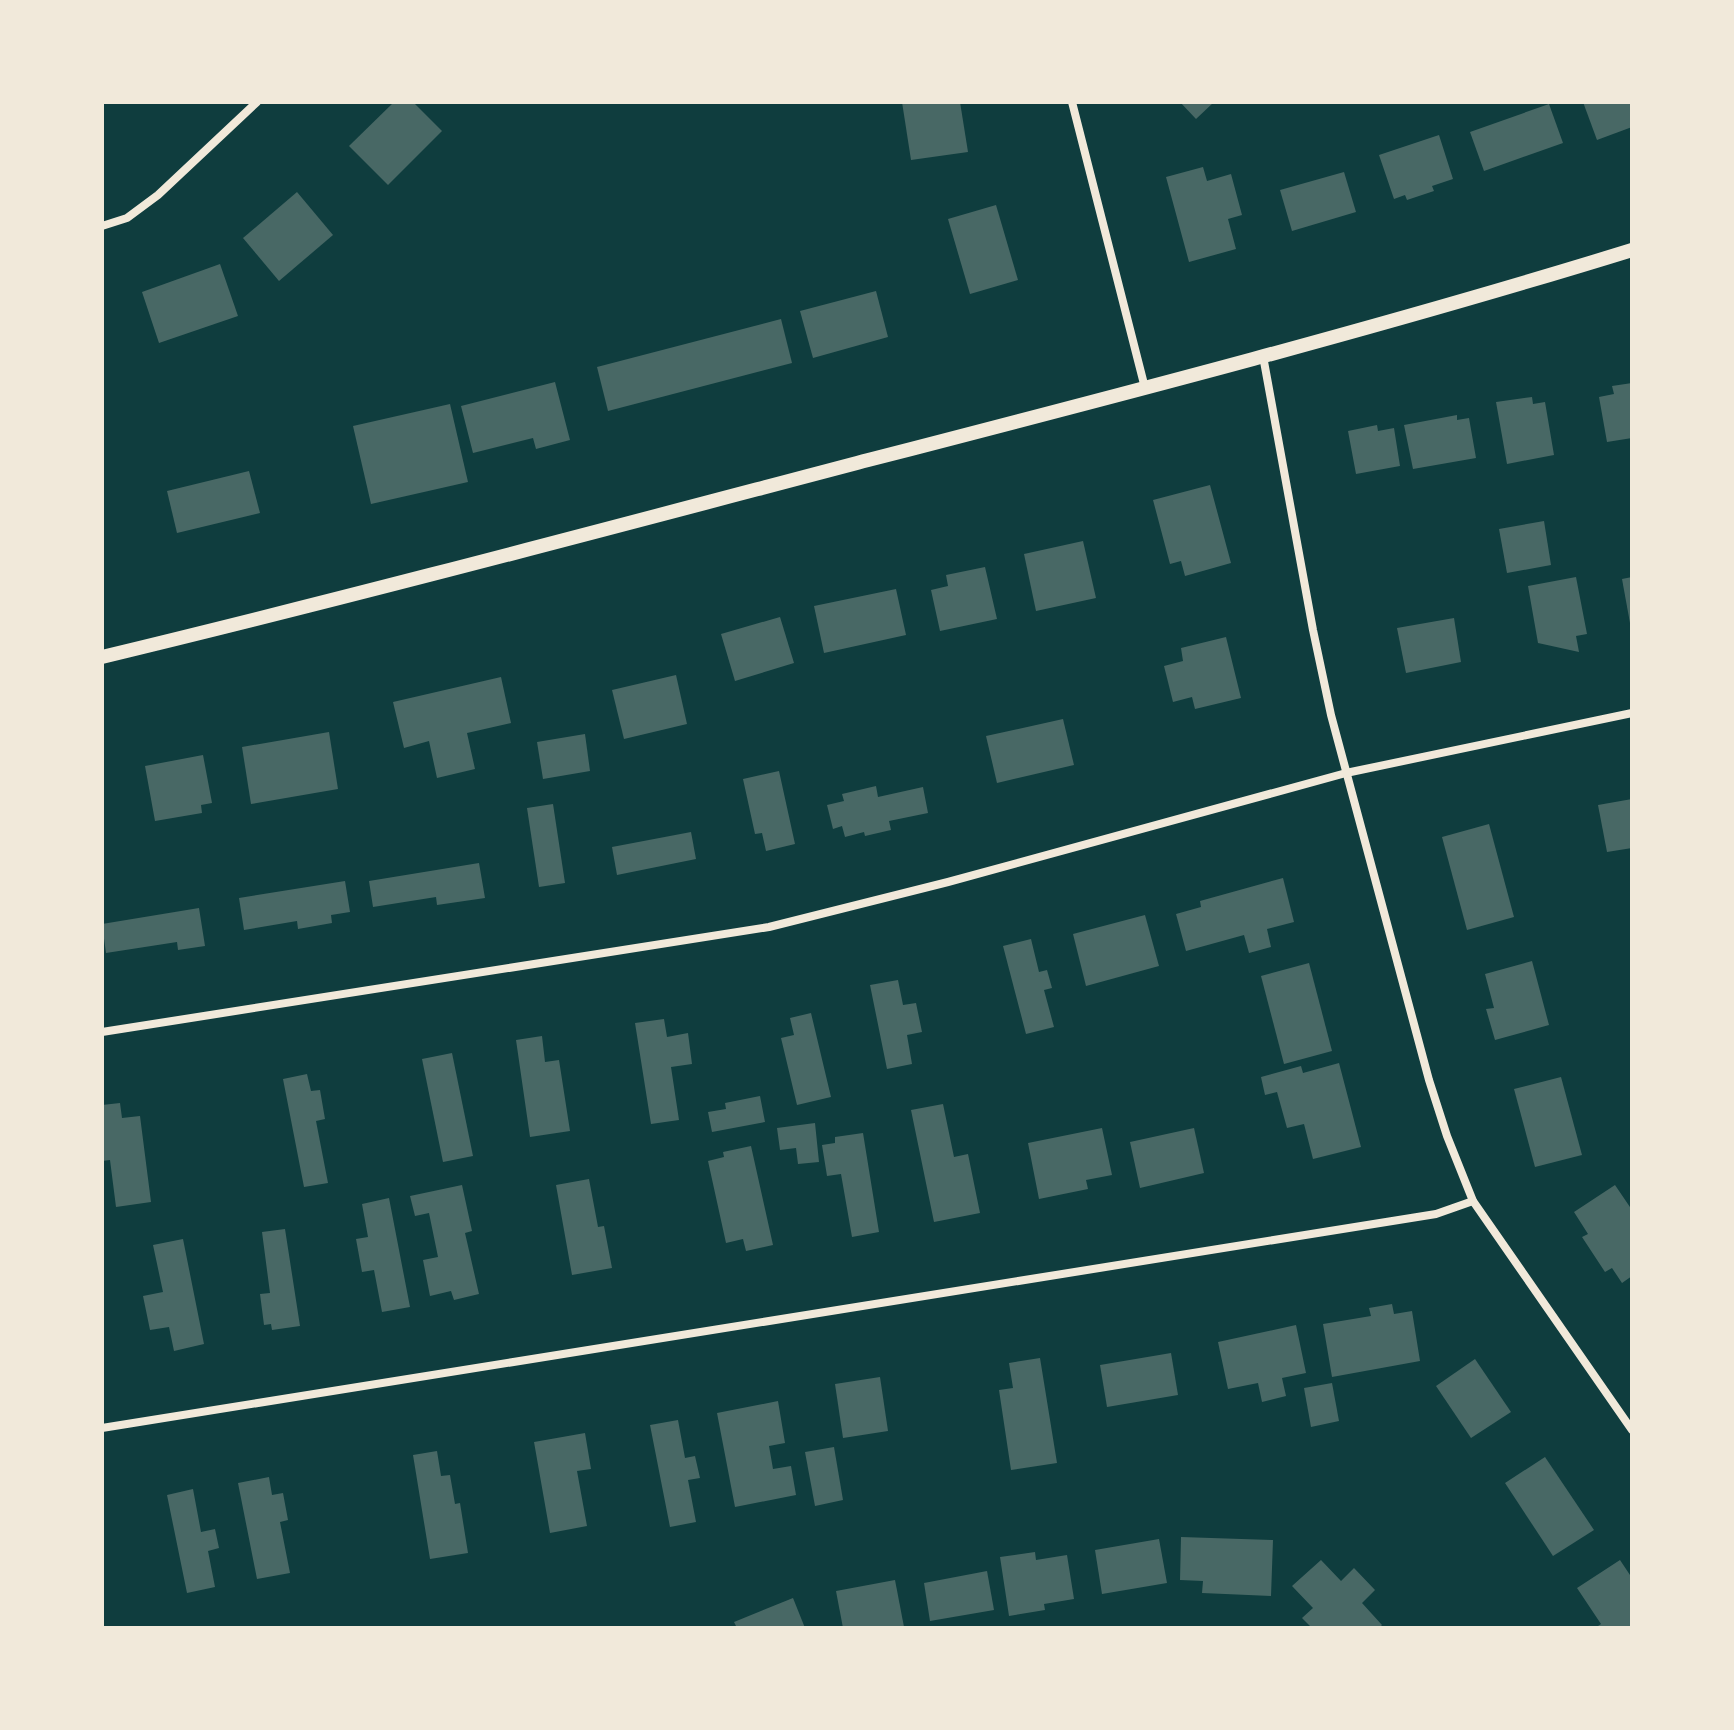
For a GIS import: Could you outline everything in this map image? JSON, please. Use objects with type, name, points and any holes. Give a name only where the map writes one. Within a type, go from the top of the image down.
[{"type":"street","points":[[102,226],[127,218],[158,195],[257,102]]},
{"type":"street","points":[[1072,102],[1145,388]]},
{"type":"street","points":[[102,657],[277,615],[1145,388],[1522,284],[1632,250]]},
{"type":"street","points":[[1263,356],[1313,630],[1346,773],[1447,1136],[1473,1201],[1632,1430]]},
{"type":"street","points":[[102,1032],[769,927],[933,886],[1346,773],[1632,713]]},
{"type":"street","points":[[102,1428],[1436,1214],[1473,1201]]},
{"type":"building","points":[[394,102],[413,102],[442,131],[388,185],[349,146]]},
{"type":"building","points":[[902,102],[960,102],[968,152],[911,160]]},
{"type":"building","points":[[1180,102],[1214,102],[1196,119]]},
{"type":"building","points":[[1583,102],[1632,102],[1632,127],[1597,140]]},
{"type":"building","points":[[1549,104],[1563,143],[1484,171],[1470,132]]},
{"type":"building","points":[[1439,135],[1453,179],[1432,186],[1434,191],[1407,200],[1405,195],[1394,199],[1379,155]]},
{"type":"building","points":[[1203,167],[1207,181],[1231,174],[1242,215],[1228,219],[1236,249],[1189,262],[1166,177]]},
{"type":"building","points":[[1344,172],[1356,212],[1292,231],[1280,190]]},
{"type":"building","points":[[297,192],[333,235],[279,281],[243,238]]},
{"type":"building","points":[[996,205],[1018,280],[970,294],[948,219]]},
{"type":"building","points":[[220,264],[238,316],[159,343],[142,292]]},
{"type":"building","points":[[876,291],[888,337],[813,358],[800,311]]},
{"type":"building","points":[[781,319],[792,363],[608,411],[597,367]]},
{"type":"building","points":[[555,382],[570,440],[536,449],[533,438],[473,453],[461,406]]},
{"type":"building","points":[[1632,383],[1632,438],[1607,442],[1599,397],[1614,394],[1612,386]]},
{"type":"building","points":[[1532,397],[1533,404],[1545,402],[1554,455],[1507,464],[1496,402]]},
{"type":"building","points":[[450,404],[468,482],[371,504],[353,426]]},
{"type":"building","points":[[1457,415],[1457,420],[1469,418],[1476,458],[1413,469],[1404,425]]},
{"type":"building","points":[[1377,425],[1378,431],[1394,428],[1400,466],[1356,474],[1348,431]]},
{"type":"building","points":[[249,471],[260,513],[177,533],[167,491]]},
{"type":"building","points":[[1210,485],[1231,563],[1185,576],[1181,561],[1170,564],[1153,500]]},
{"type":"building","points":[[1544,521],[1551,565],[1507,573],[1499,529]]},
{"type":"building","points":[[1083,541],[1096,598],[1036,611],[1024,554]]},
{"type":"building","points":[[985,567],[997,619],[940,631],[931,590],[948,586],[946,575]]},
{"type":"building","points":[[1576,577],[1587,634],[1576,636],[1579,652],[1538,643],[1528,586]]},
{"type":"building","points":[[1632,577],[1632,623],[1630,623],[1622,579]]},
{"type":"building","points":[[896,589],[906,635],[824,653],[814,606]]},
{"type":"building","points":[[780,617],[794,663],[735,681],[721,634]]},
{"type":"building","points":[[1454,618],[1461,662],[1406,673],[1397,628]]},
{"type":"building","points":[[1226,637],[1241,698],[1195,709],[1192,697],[1173,702],[1164,666],[1183,661],[1181,648]]},
{"type":"building","points":[[676,675],[687,724],[624,739],[612,690]]},
{"type":"building","points":[[501,677],[511,723],[467,733],[475,769],[437,778],[429,741],[404,748],[393,702]]},
{"type":"building","points":[[1063,719],[1074,765],[997,783],[986,736]]},
{"type":"building","points":[[329,732],[338,789],[251,804],[242,747]]},
{"type":"building","points":[[585,734],[590,771],[543,779],[537,742]]},
{"type":"building","points":[[203,755],[212,803],[201,805],[202,813],[155,821],[145,766]]},
{"type":"building","points":[[779,771],[795,844],[766,851],[762,833],[755,834],[743,779]]},
{"type":"building","points":[[876,786],[878,797],[923,787],[928,813],[889,821],[891,830],[865,836],[864,832],[845,837],[842,826],[833,829],[827,805],[844,801],[842,794]]},
{"type":"building","points":[[1632,799],[1632,848],[1607,852],[1598,805]]},
{"type":"building","points":[[553,804],[565,883],[539,887],[527,808]]},
{"type":"building","points":[[1489,824],[1514,917],[1467,930],[1442,837]]},
{"type":"building","points":[[691,832],[696,859],[617,875],[612,847]]},
{"type":"building","points":[[479,863],[485,898],[437,905],[436,897],[373,907],[369,881]]},
{"type":"building","points":[[1283,878],[1294,922],[1267,929],[1271,947],[1249,953],[1244,935],[1186,951],[1176,914],[1201,907],[1200,901]]},
{"type":"building","points":[[345,881],[350,912],[331,915],[332,923],[298,929],[297,921],[244,930],[239,898]]},
{"type":"building","points":[[199,908],[205,946],[178,950],[177,942],[106,953],[102,924]]},
{"type":"building","points":[[1145,915],[1159,966],[1086,986],[1073,934]]},
{"type":"building","points":[[1031,939],[1039,972],[1047,970],[1052,988],[1044,990],[1054,1027],[1026,1034],[1003,946]]},
{"type":"building","points":[[1532,961],[1549,1025],[1495,1040],[1486,1009],[1494,1008],[1485,974]]},
{"type":"building","points":[[1309,963],[1332,1051],[1284,1064],[1261,976]]},
{"type":"building","points":[[898,980],[903,1005],[916,1003],[922,1032],[907,1035],[912,1064],[887,1069],[870,985]]},
{"type":"building","points":[[811,1013],[831,1097],[797,1105],[781,1038],[794,1035],[790,1018]]},
{"type":"building","points":[[664,1019],[667,1037],[688,1033],[692,1064],[671,1067],[679,1120],[651,1124],[635,1023]]},
{"type":"building","points":[[542,1036],[545,1062],[559,1060],[570,1131],[530,1137],[516,1040]]},
{"type":"building","points":[[452,1053],[473,1156],[443,1162],[422,1059]]},
{"type":"building","points":[[1339,1063],[1361,1147],[1313,1159],[1304,1124],[1287,1128],[1277,1092],[1265,1095],[1261,1077],[1301,1066],[1303,1073]]},
{"type":"building","points":[[307,1074],[311,1091],[320,1090],[325,1119],[316,1121],[328,1183],[304,1187],[283,1079]]},
{"type":"building","points":[[1561,1077],[1582,1155],[1535,1167],[1514,1089]]},
{"type":"building","points":[[760,1096],[765,1122],[712,1132],[708,1112],[726,1109],[725,1103]]},
{"type":"building","points":[[120,1103],[122,1118],[140,1116],[151,1202],[116,1207],[110,1160],[102,1161],[102,1105]]},
{"type":"building","points":[[943,1104],[954,1157],[968,1154],[980,1213],[934,1222],[911,1110]]},
{"type":"building","points":[[815,1123],[819,1162],[798,1164],[796,1148],[780,1150],[777,1128]]},
{"type":"building","points":[[1102,1128],[1112,1175],[1086,1180],[1088,1189],[1039,1199],[1028,1143]]},
{"type":"building","points":[[1194,1128],[1204,1173],[1140,1188],[1130,1142]]},
{"type":"building","points":[[863,1133],[879,1232],[852,1237],[841,1174],[827,1176],[822,1145],[835,1143],[835,1137]]},
{"type":"building","points":[[751,1146],[773,1245],[746,1251],[743,1239],[726,1243],[708,1161],[724,1157],[723,1152]]},
{"type":"building","points":[[589,1179],[598,1227],[604,1226],[612,1268],[572,1275],[556,1185]]},
{"type":"building","points":[[462,1185],[472,1231],[465,1233],[479,1294],[454,1300],[451,1291],[430,1296],[423,1260],[438,1257],[429,1213],[415,1216],[410,1196]]},
{"type":"building","points":[[1615,1185],[1632,1210],[1632,1276],[1622,1283],[1612,1268],[1605,1272],[1582,1237],[1588,1234],[1574,1212]]},
{"type":"building","points":[[389,1198],[410,1307],[382,1312],[374,1270],[362,1272],[356,1239],[368,1237],[362,1204]]},
{"type":"building","points":[[285,1229],[300,1326],[272,1330],[271,1324],[264,1325],[260,1294],[270,1293],[262,1232]]},
{"type":"building","points":[[183,1239],[204,1344],[174,1351],[169,1327],[150,1330],[143,1296],[163,1292],[153,1245]]},
{"type":"building","points":[[1392,1304],[1394,1314],[1412,1311],[1420,1361],[1332,1377],[1323,1324],[1371,1316],[1369,1308]]},
{"type":"building","points":[[1296,1325],[1306,1373],[1282,1378],[1286,1396],[1262,1402],[1258,1383],[1228,1389],[1218,1342]]},
{"type":"building","points":[[1171,1353],[1178,1395],[1107,1407],[1100,1365]]},
{"type":"building","points":[[1040,1358],[1057,1463],[1011,1470],[999,1390],[1013,1388],[1009,1363]]},
{"type":"building","points":[[1475,1359],[1511,1412],[1471,1438],[1436,1386]]},
{"type":"building","points":[[880,1377],[888,1431],[843,1438],[835,1384]]},
{"type":"building","points":[[1332,1383],[1339,1421],[1311,1427],[1304,1388]]},
{"type":"building","points":[[778,1401],[785,1443],[769,1446],[773,1469],[791,1466],[796,1495],[735,1507],[717,1413]]},
{"type":"building","points":[[678,1420],[685,1458],[695,1456],[700,1478],[688,1480],[696,1522],[670,1527],[650,1425]]},
{"type":"building","points":[[585,1433],[591,1469],[577,1471],[587,1526],[550,1533],[534,1442]]},
{"type":"building","points":[[834,1447],[843,1500],[815,1506],[805,1452]]},
{"type":"building","points":[[437,1451],[441,1476],[450,1475],[455,1504],[460,1503],[468,1553],[430,1559],[413,1455]]},
{"type":"building","points":[[1545,1457],[1594,1530],[1553,1556],[1505,1483]]},
{"type":"building","points":[[269,1477],[272,1495],[283,1493],[288,1520],[280,1522],[290,1573],[257,1579],[238,1483]]},
{"type":"building","points":[[193,1489],[201,1532],[215,1529],[219,1548],[208,1551],[215,1587],[187,1593],[167,1495]]},
{"type":"building","points":[[1181,1537],[1273,1540],[1271,1596],[1202,1593],[1203,1581],[1180,1580]]},
{"type":"building","points":[[1159,1539],[1167,1583],[1102,1594],[1095,1550]]},
{"type":"building","points":[[1035,1552],[1036,1560],[1067,1555],[1074,1599],[1044,1604],[1045,1610],[1009,1616],[1000,1557]]},
{"type":"building","points":[[1321,1560],[1341,1581],[1354,1568],[1375,1590],[1362,1603],[1382,1625],[1379,1628],[1312,1628],[1302,1618],[1313,1608],[1292,1586]]},
{"type":"building","points":[[1620,1560],[1632,1578],[1632,1628],[1595,1628],[1601,1624],[1577,1588]]},
{"type":"building","points":[[987,1571],[994,1610],[930,1621],[924,1583]]},
{"type":"building","points":[[895,1580],[904,1627],[843,1628],[836,1591]]},
{"type":"building","points":[[793,1598],[805,1628],[737,1628],[734,1622]]}]
